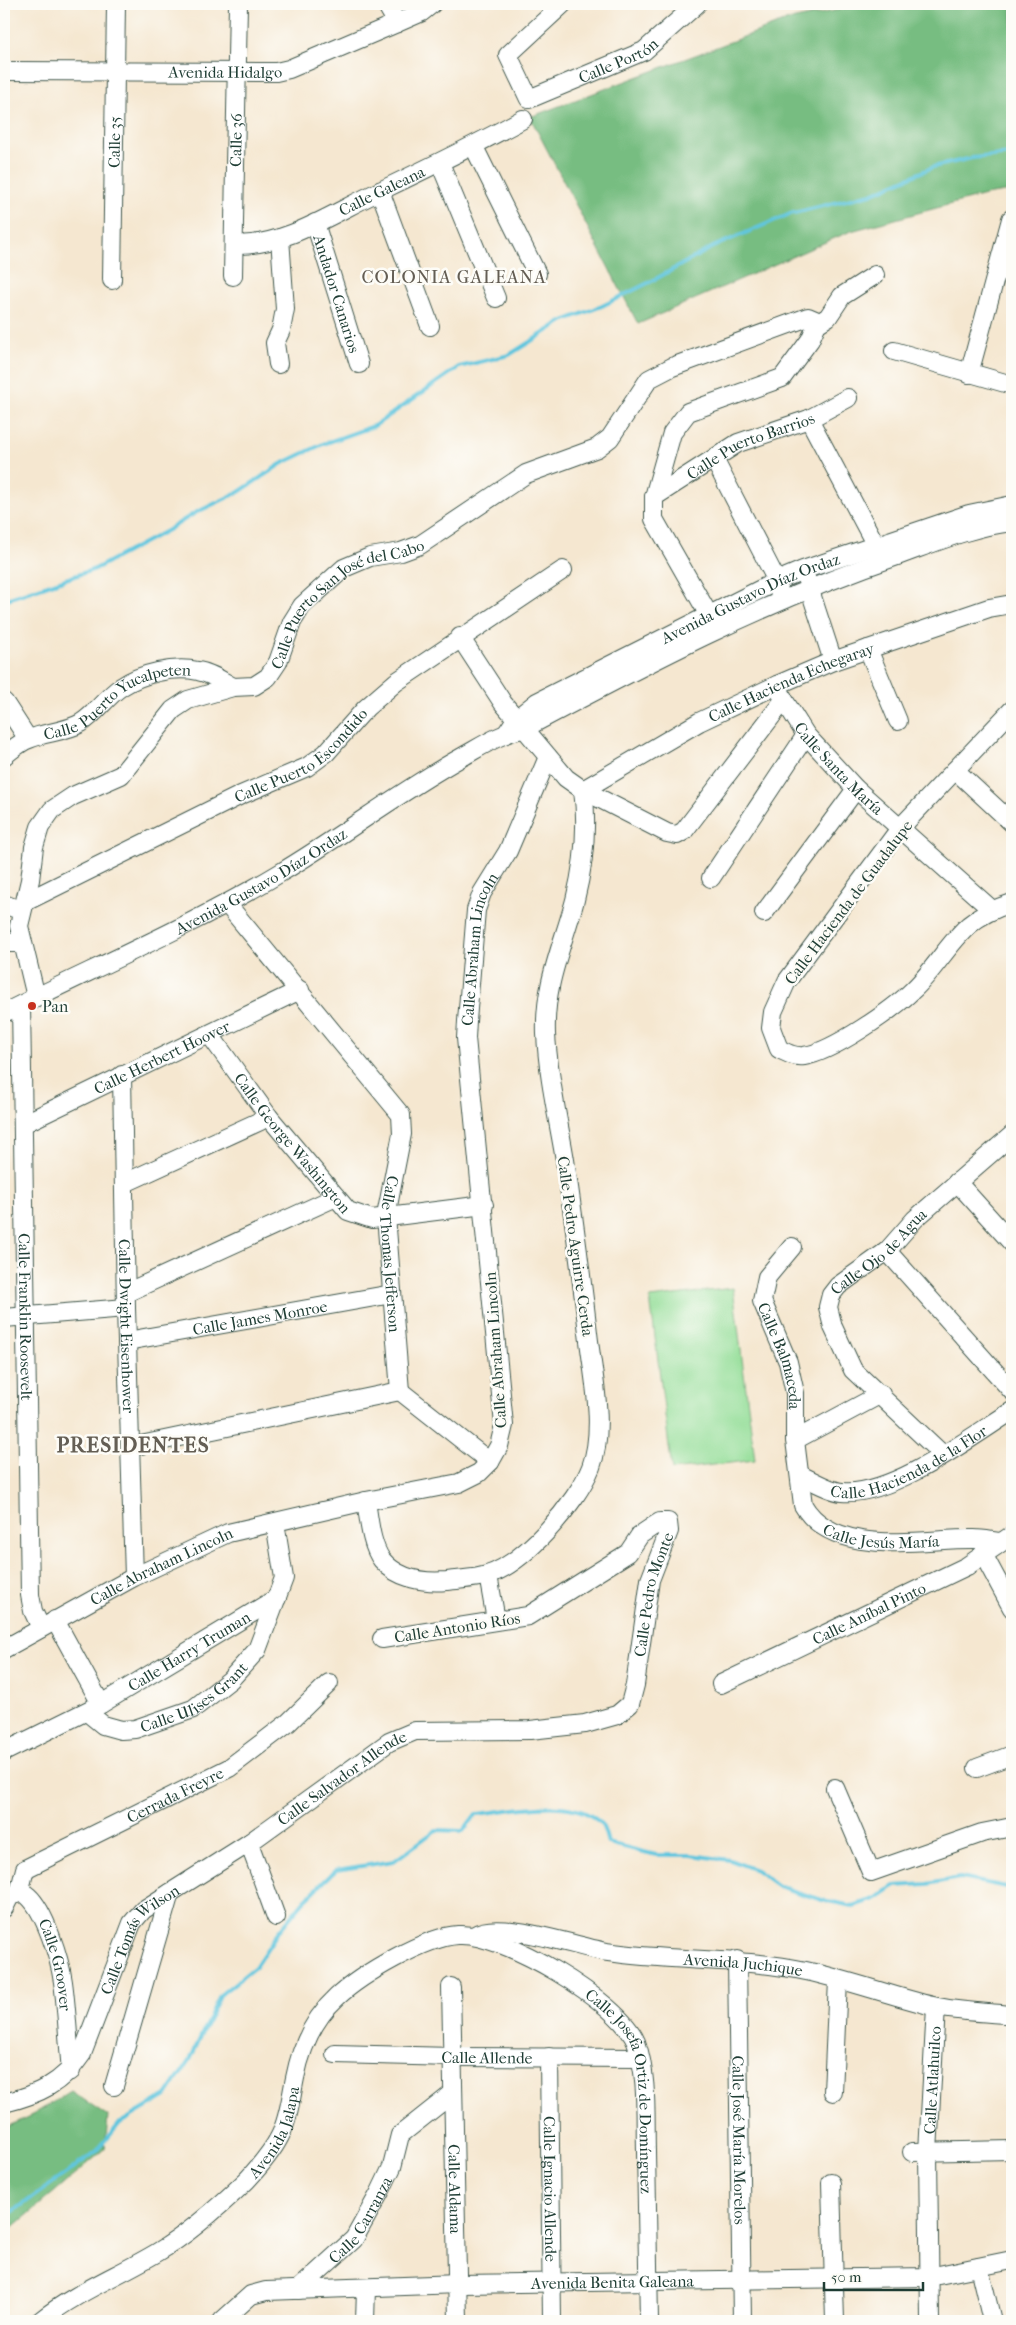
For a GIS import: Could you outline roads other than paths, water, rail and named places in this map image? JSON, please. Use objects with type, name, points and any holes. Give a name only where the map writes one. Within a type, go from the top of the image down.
[{"type":"street","name":"Calle 35","points":[[112,280],[116,4]]},
{"type":"street","name":"Calle 36","points":[[233,276],[238,4]]},
{"type":"street","points":[[386,4],[397,23]]},
{"type":"street","name":"Avenida Hidalgo","points":[[4,71],[115,73],[276,72],[289,69],[397,23],[422,12],[432,4]]},
{"type":"street","name":"Calle Portón","points":[[563,4],[508,55],[529,98],[644,51],[697,4]]},
{"type":"street","name":"Calle Galeana","points":[[235,245],[248,245],[280,238],[315,223],[440,163],[523,119]]},
{"type":"street","points":[[474,146],[536,274]]},
{"type":"street","points":[[440,163],[496,298]]},
{"type":"street","points":[[380,191],[430,326]]},
{"type":"street","points":[[969,374],[1012,219]]},
{"type":"street","name":"Andador Canarios","points":[[315,223],[359,364]]},
{"type":"street","points":[[278,364],[275,343],[282,330],[285,309],[280,238]]},
{"type":"street","points":[[712,621],[654,519],[654,497],[672,433],[688,412],[782,378],[810,340],[817,324],[828,317],[842,296],[875,275]]},
{"type":"street","name":"Calle Puerto San José del Cabo","points":[[29,1001],[23,943],[19,926],[34,847],[40,828],[52,810],[73,796],[121,775],[173,710],[188,700],[233,687],[254,686],[268,677],[278,662],[292,622],[302,606],[344,568],[370,557],[401,552],[420,545],[526,474],[597,448],[610,438],[649,379],[672,367],[808,318],[815,320],[817,324]]},
{"type":"street","points":[[894,351],[1012,385]]},
{"type":"street","name":"Calle Puerto Barrios","points":[[654,497],[738,443],[809,418],[848,398]]},
{"type":"street","points":[[809,418],[880,553]]},
{"type":"street","points":[[714,458],[777,581],[780,599]]},
{"type":"street","name":"Avenida Gustavo Díaz Ordaz","points":[[712,621],[780,599],[810,587],[880,553],[969,514],[1012,505]]},
{"type":"street","name":"Avenida Gustavo Díaz Ordaz","points":[[4,1013],[227,904],[319,850],[401,793],[516,726],[537,702],[712,621],[777,581],[803,570],[1012,522]]},
{"type":"street","name":"Calle Puerto Escondido","points":[[23,907],[224,803],[307,767],[326,753],[366,708],[396,682],[460,637],[563,570]]},
{"type":"street","points":[[803,570],[833,661]]},
{"type":"street","name":"Calle Hacienda Echegaray","points":[[584,790],[699,722],[780,693],[833,661],[989,608],[1012,604]]},
{"type":"street","points":[[460,637],[516,726],[548,757],[566,778],[584,790],[667,833],[677,835],[684,832],[780,693]]},
{"type":"street","points":[[868,649],[898,721]]},
{"type":"street","name":"Calle Puerto Yucalpeten","points":[[4,756],[28,739],[78,724],[93,715],[120,688],[155,673],[180,669],[198,671],[212,675],[233,687]]},
{"type":"street","name":"Calle Santa María","points":[[780,693],[806,735],[856,788],[990,910]]},
{"type":"street","points":[[4,702],[28,739]]},
{"type":"street","name":"Calle Hacienda de Guadalupe","points":[[1011,712],[901,827],[787,981],[773,1012],[771,1028],[779,1049],[790,1055],[802,1056],[817,1052],[882,1015],[913,991],[968,926],[990,910],[1012,903]]},
{"type":"street","points":[[711,878],[806,735]]},
{"type":"street","name":"Calle Abraham Lincoln","points":[[4,1649],[134,1577],[228,1533],[366,1501],[459,1483],[479,1473],[490,1462],[500,1446],[504,1425],[484,1205],[466,1038],[476,910],[482,893],[508,851],[548,757]]},
{"type":"street","points":[[956,770],[1012,823]]},
{"type":"street","points":[[764,913],[856,788]]},
{"type":"street","name":"Calle Pedro Aguirre Cerda","points":[[366,1501],[375,1545],[381,1559],[394,1570],[419,1581],[436,1582],[488,1575],[509,1564],[536,1544],[579,1489],[591,1467],[597,1437],[594,1387],[582,1281],[565,1159],[549,1070],[546,1034],[549,980],[576,897],[586,843],[587,817],[584,790]]},
{"type":"street","points":[[4,904],[23,907]]},
{"type":"street","name":"Calle Thomas Jefferson","points":[[227,904],[401,1114],[402,1134],[386,1216],[400,1391]]},
{"type":"street","points":[[4,943],[23,943]]},
{"type":"street","name":"Calle Herbert Hoover","points":[[23,1124],[300,990]]},
{"type":"street","name":"Calle Franklin Roosevelt","points":[[29,1001],[23,1124],[30,1595],[32,1611],[48,1624]]},
{"type":"street","name":"Calle George Washington","points":[[210,1035],[270,1116],[348,1211],[360,1217],[372,1219],[484,1205]]},
{"type":"street","name":"Calle Dwight Eisenhower","points":[[122,1075],[134,1577]]},
{"type":"street","points":[[125,1184],[270,1116]]},
{"type":"street","name":"Calle Ojo de Agua","points":[[943,1454],[881,1394],[852,1370],[833,1326],[828,1307],[831,1295],[838,1286],[887,1251],[915,1219],[1012,1135]]},
{"type":"street","points":[[957,1182],[1012,1243]]},
{"type":"street","points":[[4,1318],[126,1300],[336,1197]]},
{"type":"street","name":"Calle Balmaceda","points":[[792,1248],[767,1277],[762,1301],[790,1369],[795,1392],[795,1440],[800,1475]]},
{"type":"street","points":[[887,1251],[1012,1391]]},
{"type":"street","name":"Calle James Monroe","points":[[127,1341],[392,1294]]},
{"type":"street","points":[[131,1447],[400,1391],[490,1462]]},
{"type":"street","points":[[795,1440],[881,1394]]},
{"type":"street","name":"Calle Hacienda de la Flor","points":[[800,1475],[840,1492],[854,1492],[877,1487],[916,1471],[1012,1411]]},
{"type":"street","name":"Calle Jesús María","points":[[800,1475],[802,1505],[807,1514],[822,1527],[842,1535],[875,1543],[976,1538],[1007,1539]]},
{"type":"street","name":"Calle Pedro Monte","points":[[635,1685],[650,1580],[669,1531],[668,1522],[664,1521],[652,1527]]},
{"type":"street","name":"Calle Ulises Grant","points":[[94,1708],[103,1726],[121,1730],[135,1729],[193,1709],[230,1680],[257,1650],[284,1578],[275,1523]]},
{"type":"street","name":"Calle Antonio Ríos","points":[[382,1639],[528,1616],[628,1553],[640,1534],[652,1527]]},
{"type":"street","name":"Calle Aníbal Pinto","points":[[721,1684],[967,1566],[1007,1539]]},
{"type":"street","points":[[984,1554],[1012,1608]]},
{"type":"street","points":[[488,1575],[496,1620]]},
{"type":"street","name":"Calle Harry Truman","points":[[94,1708],[276,1598]]},
{"type":"street","points":[[4,1752],[94,1708],[48,1624]]},
{"type":"street","name":"Cerrada Freyre","points":[[19,1893],[25,1869],[229,1768],[288,1723],[330,1683]]},
{"type":"street","name":"Calle Salvador Allende","points":[[170,1893],[249,1843],[389,1742],[415,1731],[530,1730],[585,1724],[617,1715],[630,1704],[635,1685]]},
{"type":"street","points":[[977,1768],[1012,1755]]},
{"type":"street","points":[[835,1788],[872,1872],[982,1833],[1012,1827]]},
{"type":"street","points":[[249,1843],[276,1917]]},
{"type":"street","points":[[4,1908],[10,1896],[19,1893]]},
{"type":"street","name":"Calle Groover","points":[[19,1893],[28,1895],[41,1914],[59,1963],[71,2071]]},
{"type":"street","name":"Calle Tomás Wilson","points":[[4,2103],[28,2097],[51,2085],[71,2071],[82,2054],[132,1922],[143,1910],[170,1893]]},
{"type":"street","name":"Calle Tomás Wilson","points":[[114,2086],[170,1893]]},
{"type":"street","name":"Avenida Juchique","points":[[475,1936],[482,1931],[494,1930],[537,1935],[606,1952],[644,1956],[737,1960],[806,1971],[936,2007],[1012,2014]]},
{"type":"street","name":"Calle Josefa Ortiz de Domínguez","points":[[475,1936],[527,1956],[583,1988],[624,2022],[635,2040],[640,2058],[645,2108],[649,2321]]},
{"type":"street","name":"Avenida Jalapa","points":[[40,2321],[65,2302],[160,2250],[205,2218],[247,2179],[272,2150],[281,2135],[300,2056],[309,2033],[320,2015],[337,1997],[358,1981],[436,1938],[475,1936]]},
{"type":"street","name":"Calle José María Morelos","points":[[737,1960],[742,2321]]},
{"type":"street","points":[[833,2092],[838,1980]]},
{"type":"street","name":"Calle Aldama","points":[[451,1987],[459,2284],[458,2321]]},
{"type":"street","name":"Calle Atlahuilco","points":[[930,2321],[929,2277],[920,2152],[936,2007]]},
{"type":"street","name":"Calle Allende","points":[[335,2054],[640,2058]]},
{"type":"street","name":"Calle Ignacio Allende","points":[[549,2057],[552,2321]]},
{"type":"street","name":"Calle Carranza","points":[[298,2290],[354,2239],[388,2175],[400,2135],[453,2093]]},
{"type":"street","points":[[920,2152],[1012,2150]]},
{"type":"street","points":[[831,2183],[835,2321]]},
{"type":"street","name":"Avenida Benita Galeana","points":[[222,2321],[251,2296],[266,2291],[552,2282],[929,2277],[1012,2260]]},
{"type":"street","points":[[979,2267],[992,2321]]},
{"type":"street","points":[[365,2321],[366,2288]]},
{"type":"waterway","points":[[4,600],[95,569],[168,530],[195,513],[239,492],[281,464],[323,444],[374,426],[459,367],[509,355],[563,321],[602,306],[715,246],[790,214],[871,194],[933,167],[972,158],[1012,154]]},
{"type":"waterway","points":[[4,2218],[97,2151],[120,2123],[166,2096],[190,2060],[220,1995],[255,1967],[278,1932],[304,1901],[336,1870],[394,1861],[436,1830],[463,1831],[476,1814],[542,1807],[575,1809],[590,1815],[601,1824],[608,1843],[656,1855],[691,1855],[730,1860],[756,1870],[778,1886],[822,1900],[853,1906],[875,1899],[894,1886],[927,1884],[960,1878],[1012,1888]]},
{"type":"place","name":"Pan","points":[[32,1006]]},
{"type":"district","name":"COLONIA GALEANA","points":[[454,277]]},
{"type":"district","name":"PRESIDENTES","points":[[133,1445]]}]
